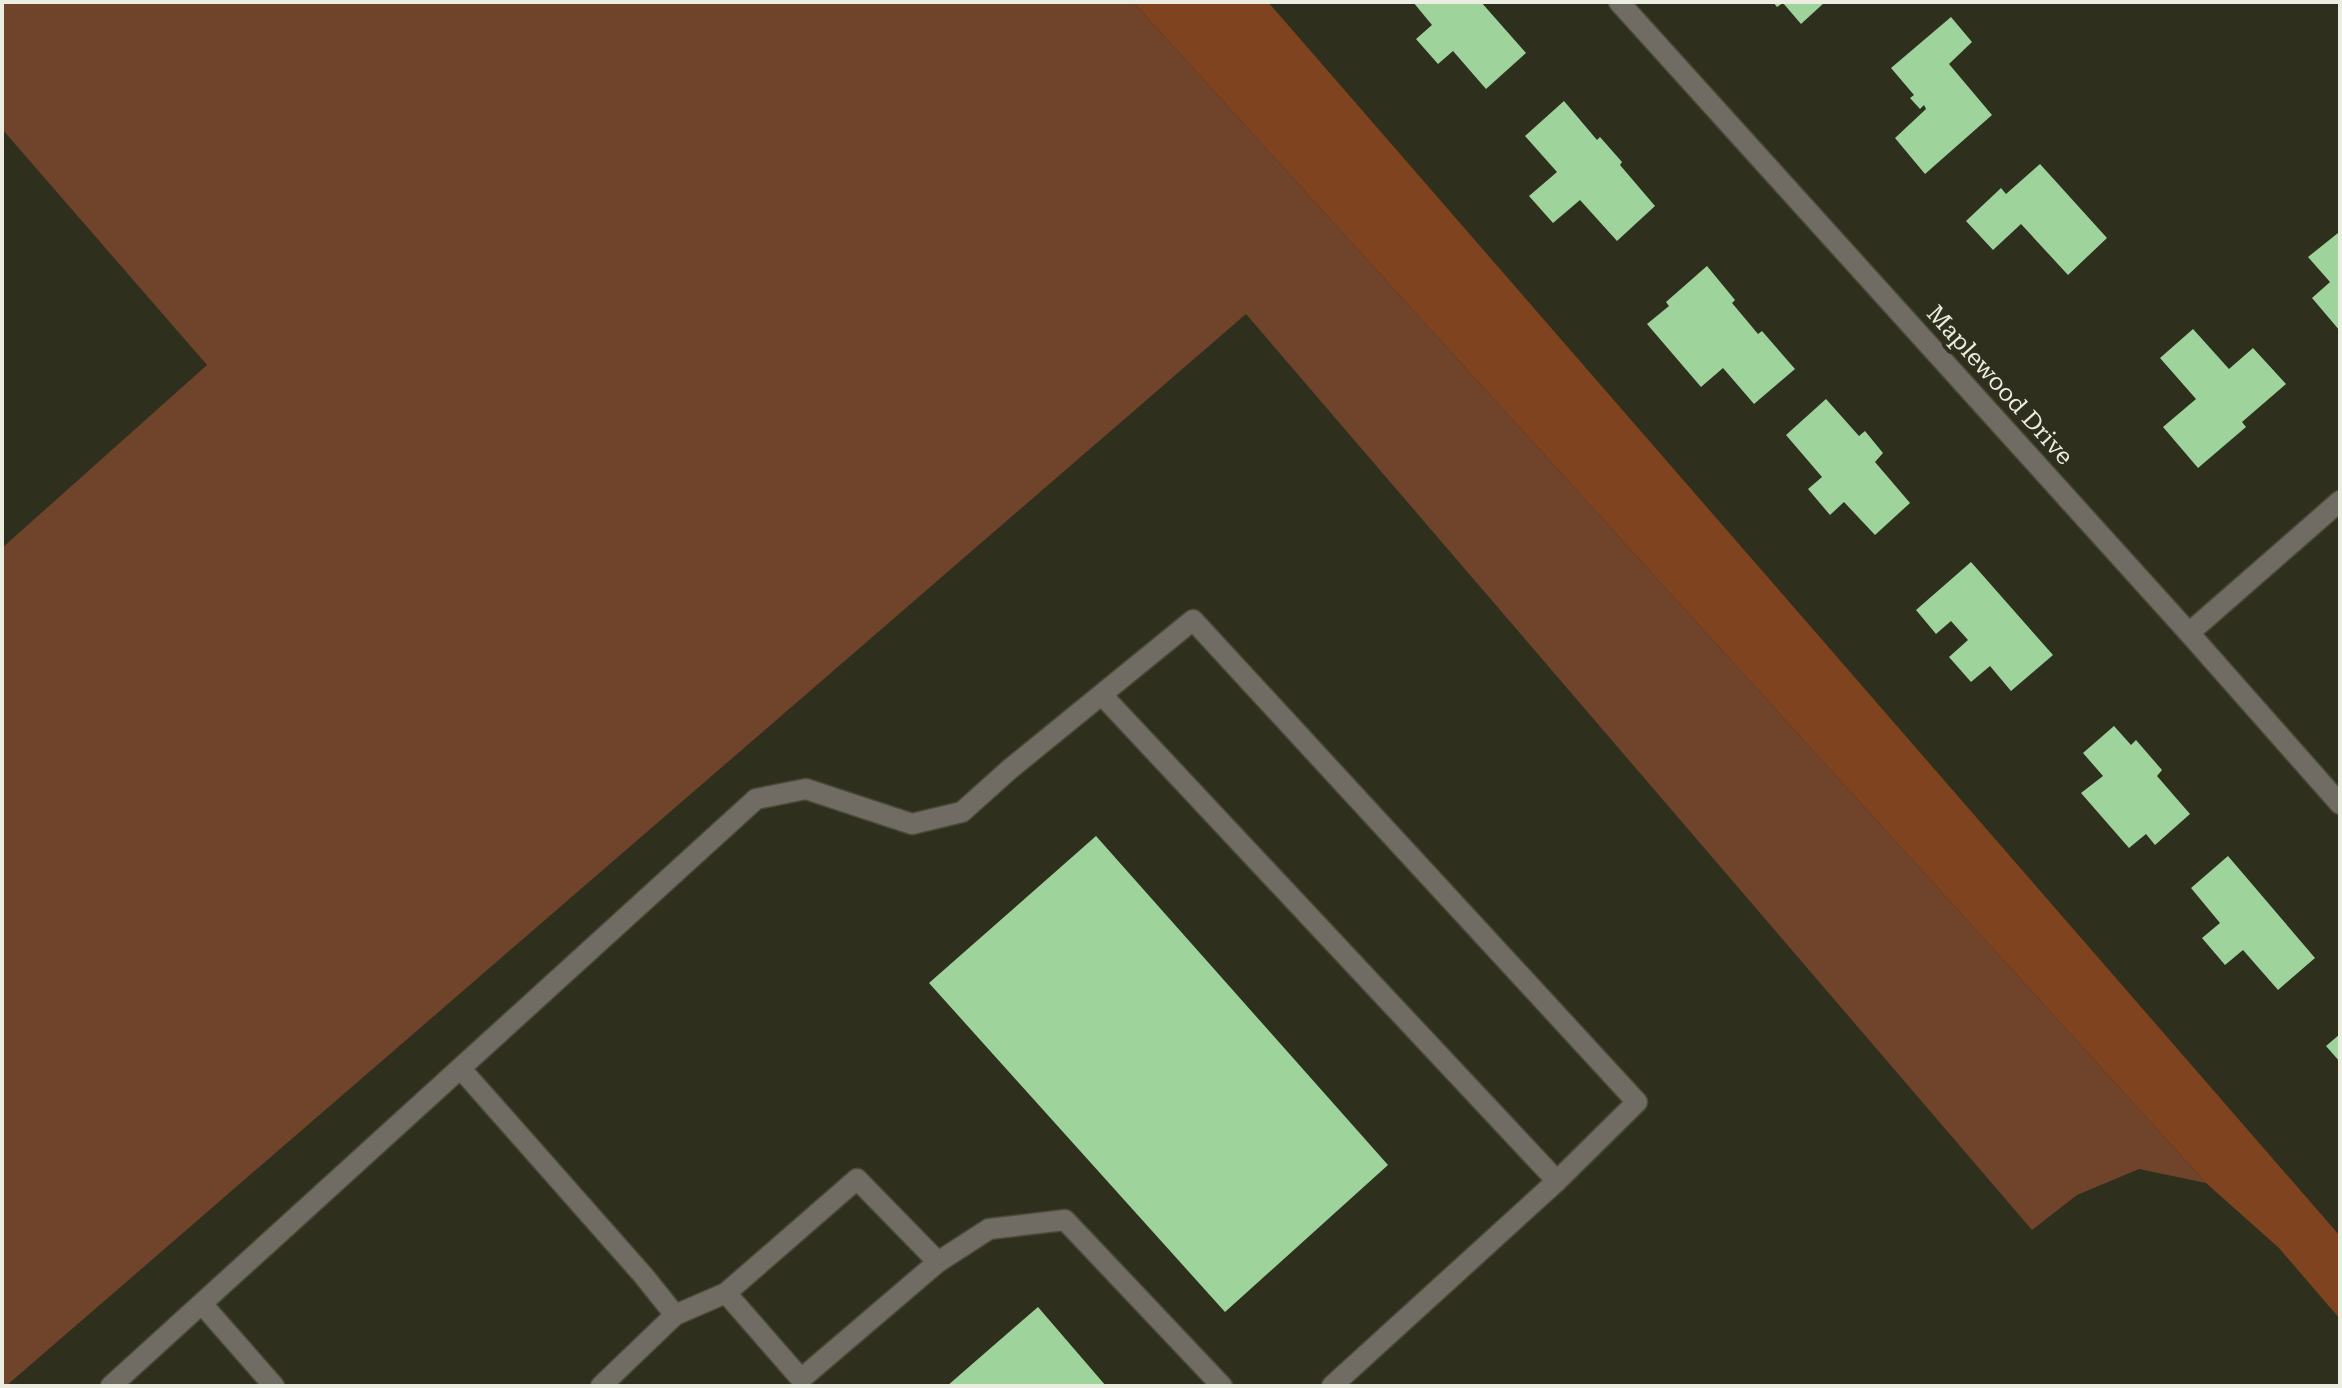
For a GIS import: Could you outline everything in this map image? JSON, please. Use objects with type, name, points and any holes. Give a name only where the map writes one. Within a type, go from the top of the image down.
[{"type":"street","name":"Maplewood Drive","points":[[1619,2],[2340,804]]},
{"type":"street","points":[[2189,633],[2340,501]]},
{"type":"street","points":[[111,1386],[756,799],[806,789],[912,824],[962,812],[1193,620],[1637,1102],[1557,1181],[1332,1386]]},
{"type":"street","points":[[1102,695],[1557,1181]]},
{"type":"street","points":[[461,1069],[675,1315]]},
{"type":"street","points":[[613,1382],[675,1315],[726,1293],[857,1179],[938,1262]]},
{"type":"street","points":[[726,1293],[801,1379],[938,1262],[989,1229],[1065,1220],[1222,1386]]},
{"type":"street","points":[[202,1304],[274,1386]]},
{"type":"shaded area","points":[[2,2],[1133,2],[2206,1183],[2139,1169],[2077,1195],[2032,1230],[1246,314],[6,1386],[2,1386],[2,548],[207,365],[2,129]]},
{"type":"shaded area","points":[[1133,2],[1268,2],[2340,1236],[2340,1319],[2279,1248],[2206,1183]]},
{"type":"building","points":[[1413,2],[1481,2],[1526,53],[1486,89],[1453,51],[1438,64],[1416,39],[1432,25]]},
{"type":"building","points":[[1773,2],[1825,2],[1801,24],[1783,3],[1777,7]]},
{"type":"building","points":[[1951,17],[1972,42],[1949,64],[1992,115],[1925,174],[1895,138],[1926,109],[1924,105],[1920,109],[1910,98],[1914,95],[1891,68]]},
{"type":"building","points":[[1564,101],[1597,140],[1600,137],[1622,162],[1620,165],[1655,206],[1617,241],[1580,200],[1553,223],[1529,196],[1557,172],[1525,136]]},
{"type":"building","points":[[2040,164],[2107,238],[2068,275],[2021,224],[1993,250],[1966,221],[2001,188],[2006,194]]},
{"type":"building","points":[[2338,233],[2340,331],[2312,298],[2330,282],[2308,257]]},
{"type":"building","points":[[1707,266],[1758,334],[1762,331],[1795,369],[1754,404],[1723,368],[1701,387],[1647,324],[1669,306],[1666,302]]},
{"type":"building","points":[[2193,329],[2229,369],[2253,348],[2286,384],[2242,422],[2246,427],[2198,468],[2163,427],[2196,399],[2160,358]]},
{"type":"building","points":[[1826,399],[1859,436],[1865,431],[1883,453],[1875,462],[1910,503],[1875,535],[1844,502],[1830,515],[1808,489],[1822,477],[1786,435]]},
{"type":"building","points":[[1971,562],[2053,655],[2011,691],[1990,666],[1971,682],[1949,657],[1968,640],[1951,621],[1936,634],[1916,610]]},
{"type":"building","points":[[2114,726],[2131,745],[2136,740],[2162,770],[2157,776],[2190,814],[2155,845],[2146,834],[2129,848],[2081,793],[2103,776],[2083,753]]},
{"type":"building","points":[[1096,836],[1388,1165],[1225,1312],[929,983]]},
{"type":"building","points":[[2228,856],[2315,958],[2278,990],[2243,950],[2225,965],[2202,938],[2220,923],[2191,888]]},
{"type":"building","points":[[2340,1034],[2340,1062],[2326,1046]]},
{"type":"building","points":[[1038,1307],[1106,1386],[947,1386]]}]
